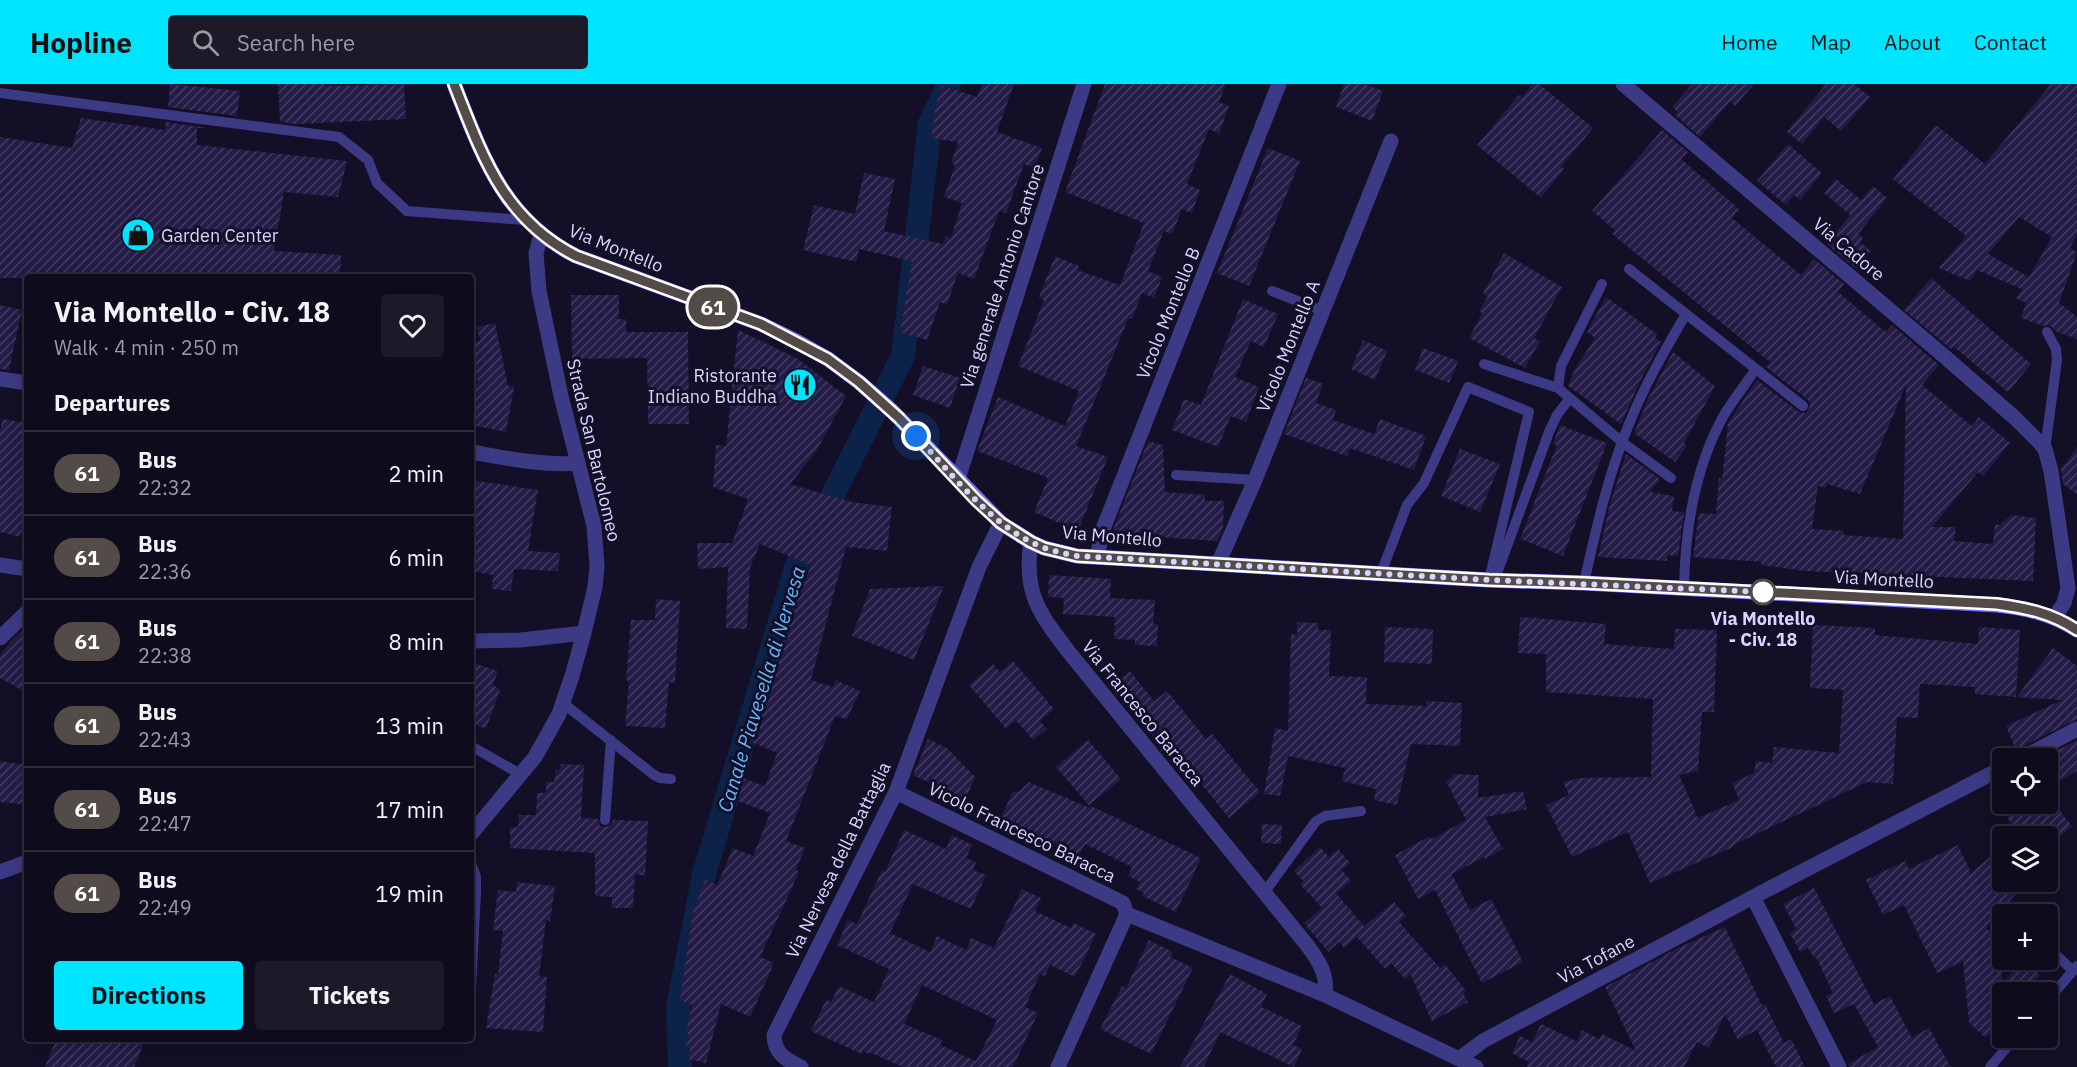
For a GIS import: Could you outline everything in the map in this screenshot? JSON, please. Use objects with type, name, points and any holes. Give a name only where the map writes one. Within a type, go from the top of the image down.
[{"type":"street","name":"Via Montello","points":[[454,84],[489,171],[508,200],[541,235],[576,256],[761,324],[828,359],[859,382],[899,418],[1001,523],[1031,542],[1064,553],[1097,557],[1492,580],[1997,604],[2025,608],[2055,617],[2077,630]]},
{"type":"street","name":"Via generale Antonio Cantore","points":[[958,479],[1084,84]]},
{"type":"street","name":"Vicolo Montello B","points":[[1097,557],[1103,529],[1279,84]]},
{"type":"street","name":"Via Cadore","points":[[1623,84],[1986,392],[2027,429],[2045,449],[2051,471],[2068,588],[2064,603],[2055,617]]},
{"type":"street","name":"Vicolo Montello A","points":[[1218,564],[1255,480],[1391,141]]},
{"type":"street","name":"Strada San Bartolomeo","points":[[474,831],[522,775],[546,741],[563,703],[595,587],[597,549],[594,526],[561,396],[536,269],[536,253],[541,235]]},
{"type":"street","points":[[0,379],[24,383]]},
{"type":"street","points":[[474,452],[536,462],[578,463]]},
{"type":"street","name":"Via Nervesa della Battaglia","points":[[801,1067],[783,1058],[774,1044],[774,1035],[896,792],[979,567],[1001,523]]},
{"type":"street","name":"Via Francesco Baracca","points":[[1031,542],[1028,561],[1030,586],[1041,614],[1053,632],[1307,945],[1321,965],[1326,985],[1325,995]]},
{"type":"street","points":[[0,565],[24,569]]},
{"type":"street","points":[[0,638],[24,615]]},
{"type":"street","points":[[474,641],[521,640],[584,633]]},
{"type":"street","points":[[2041,748],[2077,729]]},
{"type":"street","name":"Via Tofane","points":[[1459,1059],[1483,1041],[1992,773]]},
{"type":"street","name":"Vicolo Francesco Baracca","points":[[896,792],[1124,903],[1127,914],[1325,995]]},
{"type":"street","points":[[0,872],[24,863]]},
{"type":"street","points":[[1753,897],[1839,1067]]},
{"type":"street","points":[[1058,1067],[1127,914]]},
{"type":"street","points":[[1325,995],[1476,1067]]},
{"type":"lane","points":[[0,93],[339,137],[368,160],[377,183],[407,211],[525,220]]},
{"type":"lane","points":[[1629,269],[1803,406]]},
{"type":"lane","points":[[1558,387],[1561,366],[1602,284]]},
{"type":"lane","points":[[1272,291],[1323,311]]},
{"type":"lane","points":[[1584,583],[1597,522],[1622,442],[1652,373],[1686,314]]},
{"type":"lane","name":"Via Cadore","points":[[2045,449],[2057,360],[2056,349],[2048,332]]},
{"type":"lane","points":[[1484,364],[1558,387],[1622,442],[1671,478]]},
{"type":"lane","points":[[1684,588],[1684,567],[1691,514],[1705,459],[1725,415],[1755,370]]},
{"type":"lane","points":[[1381,573],[1407,505],[1424,483],[1467,387],[1530,412],[1492,580]]},
{"type":"lane","points":[[1492,580],[1549,432],[1557,415],[1570,398]]},
{"type":"lane","points":[[1176,475],[1255,480]]},
{"type":"lane","points":[[563,703],[654,775],[664,780],[671,779]]},
{"type":"lane","points":[[605,820],[611,740]]},
{"type":"lane","points":[[474,748],[522,775]]},
{"type":"lane","points":[[1264,893],[1316,821],[1325,816],[1362,811]]},
{"type":"lane","points":[[474,871],[476,892],[474,931]]},
{"type":"lane","points":[[2058,955],[2075,968],[2058,988]]},
{"type":"lane","points":[[1990,1067],[2006,1048]]},
{"type":"building","points":[[170,84],[240,91],[237,116],[168,107]]},
{"type":"building","points":[[278,84],[324,84],[325,86],[404,84],[406,119],[295,124],[280,122]]},
{"type":"building","points":[[982,84],[1014,84],[997,132],[1042,148],[1034,168],[1024,164],[1006,213],[999,211],[974,279],[958,273],[947,305],[940,302],[927,340],[900,332],[912,261],[859,249],[856,262],[803,250],[814,205],[855,214],[864,173],[895,179],[884,231],[943,244],[946,236],[951,238],[962,203],[944,197],[955,165],[951,163],[958,142],[931,138],[936,104],[942,86],[977,97]]},
{"type":"building","points":[[1105,84],[1226,84],[1219,102],[1229,106],[1219,134],[1209,129],[1187,184],[1200,190],[1192,213],[1182,209],[1172,234],[1164,231],[1148,271],[1162,277],[1154,298],[1142,293],[1132,319],[1128,319],[1076,446],[1108,457],[1078,531],[1034,512],[1048,478],[977,451],[998,397],[1065,426],[1079,391],[1018,366],[1044,300],[1039,297],[1055,256],[1079,266],[1077,270],[1120,285],[1144,223],[1065,192]]},
{"type":"building","points":[[1344,84],[1365,84],[1383,91],[1372,121],[1336,107]]},
{"type":"building","points":[[1532,84],[1539,84],[1593,128],[1561,167],[1564,169],[1541,198],[1477,145],[1519,95],[1522,97]]},
{"type":"building","points":[[1692,84],[1754,84],[1735,106],[1730,101],[1700,137],[1675,115],[1678,112],[1672,107]]},
{"type":"building","points":[[1826,84],[1854,84],[1870,97],[1841,131],[1824,117],[1802,144],[1787,132]]},
{"type":"building","points":[[2051,84],[2077,84],[2077,234],[2070,248],[2077,252],[2059,303],[2077,317],[2077,339],[2055,331],[2050,325],[2043,326],[2021,318],[2026,303],[2016,298],[2022,289],[1977,270],[1970,281],[1939,268],[1966,236],[1893,179],[1936,125],[1985,164]],"holes":[[[2019,217],[2052,237],[2029,277],[1988,254]]]},
{"type":"building","name":"Garden Center","points":[[81,118],[165,130],[166,122],[209,128],[197,128],[197,145],[347,161],[338,197],[284,192],[274,251],[341,255],[340,274],[24,274],[24,278],[0,278],[0,137],[72,148]]},
{"type":"building","points":[[1662,130],[1688,152],[1681,159],[1739,209],[1732,218],[1801,275],[1814,259],[1844,284],[1838,292],[1886,332],[1892,325],[1939,365],[1922,385],[1972,426],[1979,417],[2010,443],[1983,476],[1978,472],[1932,527],[1956,527],[1954,541],[1993,544],[1995,525],[2000,525],[2011,515],[2036,518],[2033,581],[1806,571],[1761,565],[1762,562],[1693,557],[1699,513],[1716,514],[1719,477],[1722,480],[1728,423],[1757,380],[1799,412],[1806,413],[1810,406],[1808,400],[1766,367],[1770,362],[1612,234],[1615,230],[1592,211]],"holes":[[[1906,385],[1903,539],[1843,535],[1844,531],[1812,529],[1818,486],[1826,488],[1827,484],[1860,494]]]},
{"type":"building","points":[[1788,144],[1822,173],[1800,200],[1794,195],[1786,205],[1757,181]]},
{"type":"building","points":[[1268,148],[1300,161],[1249,286],[1217,273]]},
{"type":"building","points":[[1836,179],[1861,200],[1873,186],[1887,198],[1858,234],[1863,238],[1860,242],[1871,251],[1856,269],[1827,244],[1850,215],[1824,193]]},
{"type":"building","points":[[1504,253],[1562,287],[1534,338],[1540,341],[1525,368],[1469,338],[1482,313],[1479,311],[1488,296],[1483,293]]},
{"type":"building","points":[[1931,278],[2031,364],[2008,392],[1954,347],[1951,349],[1904,310]]},
{"type":"building","points":[[571,295],[619,295],[619,319],[626,319],[626,332],[688,332],[689,424],[648,424],[647,358],[572,359]]},
{"type":"building","points":[[1606,297],[1657,334],[1655,338],[1661,342],[1621,424],[1568,386],[1575,369],[1595,338],[1587,332]]},
{"type":"building","points":[[1243,299],[1278,314],[1264,347],[1251,341],[1235,377],[1259,387],[1246,422],[1231,416],[1218,447],[1172,430],[1184,399],[1201,405]]},
{"type":"building","points":[[0,305],[22,310],[9,370],[0,369]]},
{"type":"building","points":[[495,323],[508,386],[514,387],[506,432],[474,426],[474,383],[478,384],[474,342],[480,341],[477,327]]},
{"type":"building","points":[[738,330],[798,359],[846,396],[817,450],[790,484],[852,502],[892,507],[887,551],[846,547],[811,680],[833,687],[836,680],[860,691],[847,719],[835,716],[786,841],[805,848],[796,870],[799,872],[760,957],[774,963],[750,1017],[721,1004],[706,1063],[688,1059],[691,1046],[686,1045],[688,1033],[686,1032],[692,1005],[680,1000],[693,912],[705,880],[717,885],[733,848],[753,856],[770,813],[735,800],[736,797],[725,792],[732,774],[765,786],[777,753],[745,739],[768,688],[764,687],[811,565],[760,544],[750,568],[747,629],[726,628],[728,567],[698,569],[697,543],[732,543],[748,499],[713,487],[716,445],[726,446]]},
{"type":"building","points":[[1363,340],[1387,351],[1375,380],[1351,369]]},
{"type":"building","points":[[1423,348],[1458,361],[1449,383],[1415,370]]},
{"type":"building","points":[[1673,352],[1715,386],[1684,443],[1687,446],[1675,462],[1634,433],[1648,399]]},
{"type":"building","points":[[923,366],[960,378],[950,408],[913,395]]},
{"type":"building","points":[[1306,378],[1323,384],[1316,403],[1336,410],[1333,420],[1374,434],[1380,419],[1426,436],[1414,470],[1350,448],[1347,456],[1284,434]]},
{"type":"building","points":[[2,419],[24,423],[24,520],[20,537],[0,532]]},
{"type":"building","points":[[1560,425],[1607,443],[1563,556],[1520,539],[1557,445],[1553,444]]},
{"type":"building","points":[[1148,441],[1163,445],[1165,492],[1205,495],[1205,501],[1224,501],[1223,528],[1217,541],[1113,534]]},
{"type":"building","points":[[2077,447],[2077,494],[2063,484],[2061,469]]},
{"type":"building","points":[[1460,449],[1500,464],[1480,512],[1441,496]]},
{"type":"building","points":[[1626,454],[1660,479],[1650,492],[1674,496],[1672,511],[1684,512],[1678,556],[1667,555],[1667,561],[1598,557],[1610,504]]},
{"type":"building","points":[[474,480],[538,490],[528,551],[560,553],[558,571],[514,569],[511,591],[492,589],[493,575],[474,572]]},
{"type":"building","points":[[1049,575],[1111,579],[1110,598],[1155,600],[1153,624],[1158,624],[1157,646],[1135,645],[1135,640],[1114,639],[1115,617],[1063,614],[1064,598],[1048,597]]},
{"type":"building","points":[[944,586],[914,660],[852,636],[870,589]]},
{"type":"building","points":[[656,599],[680,601],[675,683],[669,682],[665,728],[625,726],[631,620],[655,620]]},
{"type":"building","points":[[1520,617],[1606,624],[1604,644],[1674,649],[1675,629],[1717,630],[1714,712],[1702,712],[1698,771],[1679,775],[1698,818],[1739,800],[1732,783],[1754,773],[1756,761],[1772,763],[1774,747],[1839,753],[1843,690],[1810,688],[1813,625],[1875,628],[1875,635],[1978,644],[1979,627],[2020,630],[2016,697],[1975,694],[1975,687],[1920,684],[1918,718],[1897,717],[1893,784],[1867,782],[1733,847],[1650,883],[1628,832],[1572,857],[1546,805],[1569,795],[1563,782],[1580,778],[1651,777],[1653,699],[1546,692],[1546,654],[1518,653]]},
{"type":"building","points":[[1297,622],[1318,623],[1318,630],[1331,630],[1329,676],[1367,677],[1366,704],[1426,706],[1426,701],[1462,703],[1460,746],[1411,744],[1397,805],[1374,800],[1376,789],[1342,781],[1345,768],[1288,756],[1280,796],[1264,794],[1275,728],[1288,731],[1291,634],[1297,635]]},
{"type":"building","points":[[1385,627],[1433,629],[1432,664],[1384,662]]},
{"type":"building","points":[[24,629],[24,691],[0,678],[0,656]]},
{"type":"building","points":[[2053,648],[2077,666],[2077,719],[2020,748],[2015,748],[2006,726],[2062,700],[2017,697]]},
{"type":"building","points":[[1013,661],[1054,709],[1040,721],[1047,729],[1033,740],[1016,720],[1006,729],[969,685],[993,664],[1000,672]]},
{"type":"building","points":[[474,663],[498,671],[493,685],[500,690],[486,729],[474,724]]},
{"type":"building","points":[[1130,671],[1154,701],[1167,691],[1206,739],[1212,734],[1260,792],[1229,818],[1185,764],[1179,769],[1112,686]]},
{"type":"building","points":[[928,739],[947,748],[975,777],[965,800],[913,775]]},
{"type":"building","points":[[1088,740],[1121,779],[1089,805],[1201,858],[1176,912],[1142,896],[1144,893],[1136,889],[1140,882],[1128,876],[1132,867],[1085,844],[1079,855],[1001,818],[1013,791],[1018,792],[1029,782],[1092,809],[1056,767]]},
{"type":"building","points":[[2077,740],[2077,771],[2058,781],[2058,750]]},
{"type":"building","points":[[0,761],[24,765],[24,805],[0,802]]},
{"type":"building","points":[[561,764],[584,765],[581,818],[598,819],[600,826],[605,827],[611,825],[613,820],[648,821],[645,876],[635,874],[633,908],[612,908],[612,897],[595,896],[595,853],[510,848],[510,828],[518,827],[519,815],[536,815],[537,793],[546,793],[546,782],[554,782],[556,770],[560,770]]},
{"type":"building","points":[[1453,774],[1479,775],[1478,798],[1523,791],[1527,809],[1485,817],[1503,849],[1452,874],[1470,910],[1491,899],[1523,962],[1482,983],[1435,890],[1418,899],[1395,855],[1430,836],[1432,839],[1466,820],[1446,781],[1453,777]]},
{"type":"building","points":[[2058,809],[2072,826],[2058,837],[2058,826],[2012,826],[2006,814],[2058,814]]},
{"type":"building","points":[[1262,824],[1282,825],[1281,844],[1261,843]]},
{"type":"building","points":[[904,830],[946,849],[952,835],[972,845],[966,858],[976,862],[973,870],[986,875],[971,909],[913,884],[890,933],[930,952],[937,936],[966,950],[971,938],[994,948],[1022,889],[1041,898],[1035,911],[1071,928],[1074,923],[1096,934],[1075,977],[1050,965],[1045,976],[1040,974],[1025,1007],[1038,1013],[1013,1067],[903,1067],[871,1053],[863,1051],[862,1054],[811,1031],[826,1000],[831,1002],[839,986],[874,1002],[889,969],[837,945],[848,920],[857,924],[882,870],[885,872]],"holes":[[[922,985],[997,1020],[976,1061],[940,1045],[942,1040],[904,1024]]]},
{"type":"building","points":[[1958,845],[1971,873],[1992,855],[1992,892],[2017,892],[2007,904],[1992,904],[1992,921],[1986,928],[1992,934],[1992,970],[2002,970],[2002,982],[1992,982],[1992,1030],[1986,1038],[1969,1023],[1963,961],[1937,973],[1904,905],[1883,915],[1866,880],[1905,861],[1909,869]]},
{"type":"building","points":[[1320,847],[1329,857],[1338,849],[1350,863],[1342,870],[1351,881],[1336,893],[1364,926],[1394,902],[1406,916],[1399,922],[1440,968],[1445,964],[1466,991],[1463,993],[1468,1002],[1432,1021],[1410,974],[1405,979],[1391,963],[1385,969],[1357,937],[1344,948],[1339,942],[1328,952],[1304,923],[1322,908],[1300,884],[1303,881],[1294,871]]},
{"type":"building","points":[[517,882],[555,886],[550,921],[546,920],[539,976],[547,977],[543,1032],[486,1028],[495,974],[498,974],[503,931],[493,930],[498,890],[516,892]]},
{"type":"building","points":[[1814,888],[1874,1004],[1890,996],[1912,1038],[1929,1028],[1951,1067],[1849,1067],[1848,1064],[1878,1047],[1854,1004],[1834,1013],[1826,996],[1833,993],[1816,957],[1814,958],[1808,948],[1800,952],[1790,933],[1796,929],[1783,904]]},
{"type":"building","points":[[1725,927],[1762,1006],[1765,1004],[1784,1043],[1791,1039],[1805,1067],[1776,1067],[1757,1030],[1738,1040],[1725,1014],[1709,1048],[1697,1042],[1684,1067],[1526,1067],[1529,1062],[1512,1053],[1520,1036],[1532,1042],[1541,1024],[1577,1041],[1582,1030],[1599,1039],[1602,1034],[1636,1051],[1605,987],[1678,948]]},
{"type":"building","points":[[1149,940],[1173,952],[1170,957],[1193,968],[1151,1054],[1100,1029],[1122,986],[1126,988]]},
{"type":"building","points":[[2014,970],[2034,970],[2040,975],[2034,982],[2004,982]]},
{"type":"building","points":[[1230,974],[1267,994],[1261,1007],[1302,1026],[1293,1045],[1302,1049],[1294,1067],[1220,1032],[1204,1067],[1180,1067]]},
{"type":"building","points":[[55,1042],[144,1042],[134,1067],[45,1067]]},
{"type":"waterway","name":"Canale Piavesella di Nervesa","points":[[680,1067],[678,1007],[704,874],[796,568],[903,356],[930,123],[949,84]]},
{"type":"bus line","name":"61","points":[[454,84],[489,171],[508,200],[541,235],[576,256],[761,324],[828,359],[859,382],[899,418],[976,500],[1001,523],[1044,548],[1077,556],[1247,566],[1997,604],[2025,608],[2055,617],[2077,630]]},
{"type":"place","name":"Garden Center","points":[[138,235]]},
{"type":"place","name":"Ristorante Indiano Buddha","points":[[800,385]]},
{"type":"place","name":"Via Montello - Civ. 18","points":[[1763,592]]},
{"type":"route","points":[[916,436],[976,500],[1001,523],[1044,548],[1077,556],[1489,580],[1763,592]]}]
